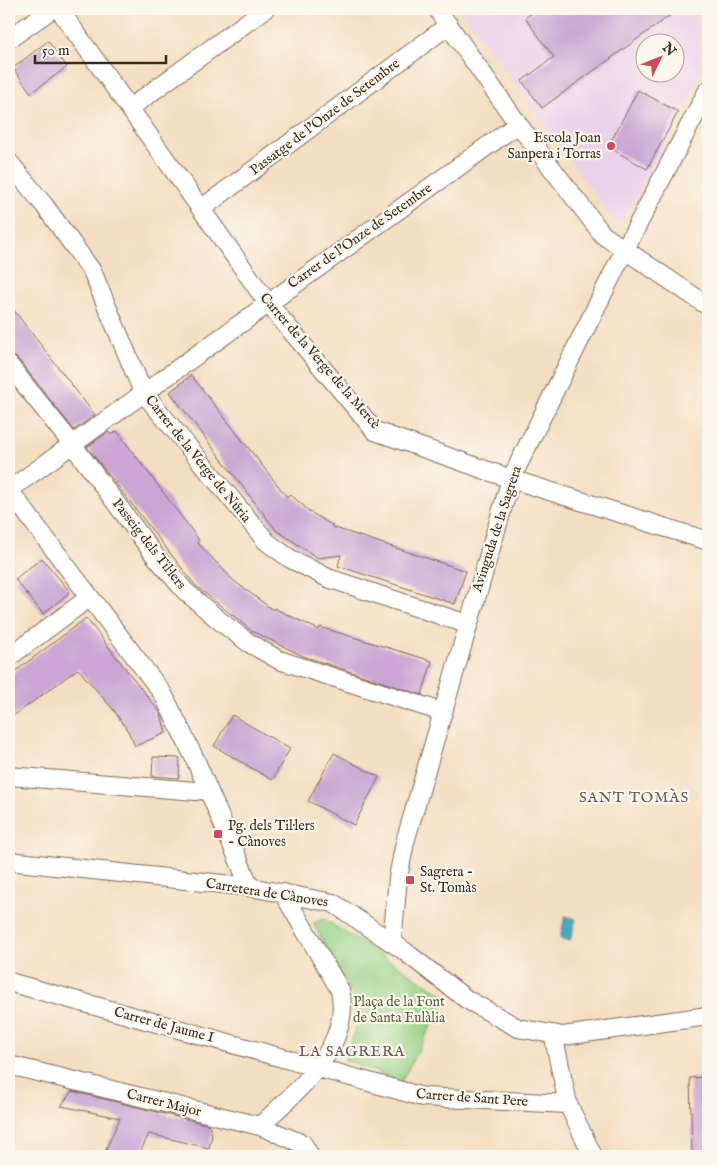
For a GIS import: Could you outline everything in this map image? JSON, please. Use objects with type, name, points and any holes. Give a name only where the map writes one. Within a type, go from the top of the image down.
[{"type":"street","points":[[9,40],[52,9]]},
{"type":"street","name":"Carrer de la Verge de la Mercè","points":[[59,9],[267,302],[375,431],[511,479],[708,541]]},
{"type":"street","points":[[130,108],[265,9]]},
{"type":"street","points":[[437,9],[518,124],[603,235],[708,306]]},
{"type":"street","name":"Passatge de l'Onze de Setembre","points":[[202,209],[449,25]]},
{"type":"street","name":"Avinguda de la Sagrera","points":[[392,943],[398,878],[405,842],[467,624],[511,479],[624,251],[708,90]]},
{"type":"street","name":"Carrer de l'Onze de Setembre","points":[[9,490],[267,302],[518,124]]},
{"type":"street","name":"Carrer de la Verge de Núria","points":[[9,162],[44,205],[92,271],[144,392],[267,542],[289,558],[328,578],[467,624]]},
{"type":"street","name":"Passeig dels Til·lers","points":[[9,366],[72,444],[156,557],[185,591],[249,642],[280,660],[442,712]]},
{"type":"street","points":[[9,490],[163,694],[195,759],[250,887]]},
{"type":"street","points":[[9,657],[90,598]]},
{"type":"street","points":[[9,776],[196,791],[207,789]]},
{"type":"street","name":"Carretera de Cànoves","points":[[9,860],[250,887],[284,892],[333,903],[392,943],[466,999],[518,1028],[564,1036],[708,1016]]},
{"type":"street","points":[[260,1126],[319,1068],[330,1048],[344,1005],[340,990],[284,892]]},
{"type":"street","name":"Carrer de Jaume I","points":[[9,982],[319,1068]]},
{"type":"street","points":[[552,1034],[568,1104],[593,1156]]},
{"type":"street","name":"Carrer Major","points":[[9,1065],[260,1126],[303,1144],[310,1156]]},
{"type":"street","name":"Carrer de Sant Pere","points":[[319,1068],[424,1097],[568,1104]]},
{"type":"shaded area","name":"Escola Joan Sanpera i Torras","points":[[460,9],[686,9],[708,39],[708,62],[623,220],[615,223]]},
{"type":"green space","name":"Plaça de la Font de Santa Eulàlia","points":[[324,919],[447,997],[401,1082],[345,1060],[361,1011],[313,923]]},
{"type":"water","points":[[565,916],[576,919],[570,941],[560,938]]},
{"type":"building","points":[[538,9],[679,9],[647,32],[634,32],[634,42],[542,108],[522,81],[554,57],[525,18]]},
{"type":"building","points":[[48,41],[67,67],[31,93],[13,68]]},
{"type":"building","points":[[638,90],[678,112],[647,169],[608,147]]},
{"type":"building","points":[[9,304],[95,415],[74,430],[17,358],[9,354]]},
{"type":"building","points":[[191,375],[287,497],[290,494],[310,512],[332,525],[332,527],[466,571],[455,604],[338,566],[341,555],[318,558],[276,530],[170,392]]},
{"type":"building","points":[[117,431],[199,540],[197,542],[234,581],[273,610],[274,608],[319,630],[320,627],[432,661],[422,695],[303,656],[252,631],[195,585],[87,447],[108,432],[111,435]]},
{"type":"building","points":[[42,558],[70,592],[43,614],[15,579]]},
{"type":"building","points":[[86,618],[161,714],[166,733],[135,746],[128,731],[112,708],[78,669],[9,719],[9,676]]},
{"type":"building","points":[[232,715],[290,749],[272,780],[214,746]]},
{"type":"building","points":[[334,753],[379,777],[354,825],[308,801]]},
{"type":"building","points":[[153,757],[180,758],[179,778],[152,776]]},
{"type":"building","points":[[708,1077],[708,1153],[692,1153],[690,1078]]},
{"type":"building","points":[[72,1091],[209,1125],[212,1135],[209,1148],[149,1134],[138,1156],[113,1156],[106,1149],[120,1118],[61,1106]]},
{"type":"place","name":"Escola Joan Sanpera i Torras","points":[[611,146]]},
{"type":"place","name":"Pg. dels Til·lers - Cànoves","points":[[218,834]]},
{"type":"place","name":"Sagrera - St. Tomàs","points":[[410,880]]},
{"type":"district","name":"SANT TOMÀS","points":[[634,797]]},
{"type":"district","name":"LA SAGRERA","points":[[352,1051]]}]
